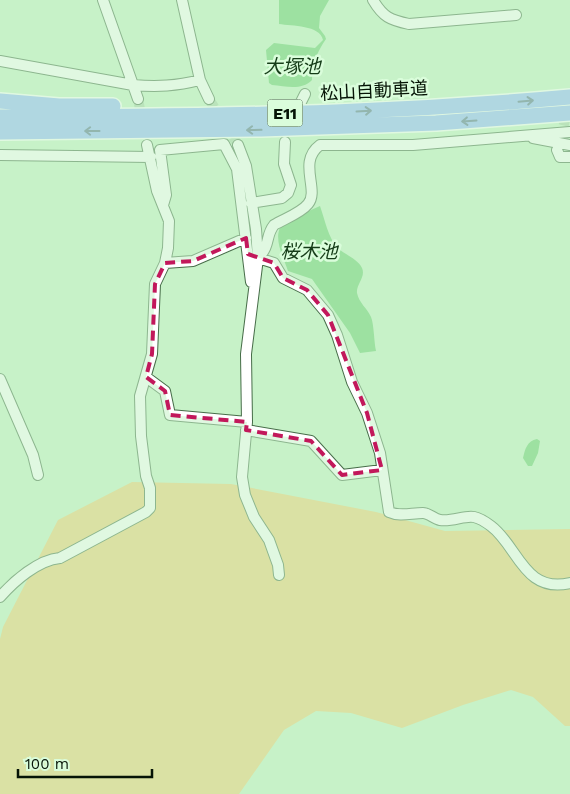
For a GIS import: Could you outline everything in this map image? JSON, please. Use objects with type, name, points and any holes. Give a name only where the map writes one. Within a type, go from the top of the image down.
[{"type":"highway","name":"松山自動車道","points":[[0,117],[337,112],[570,97]]},
{"type":"highway","points":[[0,101],[60,106],[260,108],[337,112]]},
{"type":"highway","name":"松山自動車道","points":[[0,132],[270,129],[436,123],[570,113]]},
{"type":"street","points":[[103,0],[138,99]]},
{"type":"street","points":[[182,0],[200,80],[209,99]]},
{"type":"street","points":[[373,0],[380,12],[393,20],[409,24],[516,15]]},
{"type":"street","points":[[0,61],[133,85],[176,86],[200,80]]},
{"type":"street","points":[[258,258],[266,250],[271,228],[307,206],[311,200],[309,161],[313,150],[320,145],[414,145],[570,132]]},
{"type":"street","points":[[518,135],[570,145]]},
{"type":"street","points":[[251,203],[282,198],[288,193],[291,185],[284,164],[285,142]]},
{"type":"street","points":[[163,205],[166,195],[160,150],[224,144],[237,169],[253,293]]},
{"type":"street","points":[[0,597],[18,578],[50,559],[60,558],[146,512],[150,508],[150,488],[142,444],[140,396],[152,354],[155,284],[165,263],[168,248],[169,220],[157,191],[147,145]]},
{"type":"street","points":[[238,145],[246,166],[256,229],[258,258],[246,354],[246,426],[242,477],[245,495],[254,517],[269,540],[278,565],[279,575]]},
{"type":"street","points":[[557,150],[560,158],[570,157]]},
{"type":"street","points":[[0,155],[150,157]]},
{"type":"street","points":[[165,263],[193,261],[246,238]]},
{"type":"street","points":[[258,258],[274,263],[283,278],[307,290],[328,314],[352,382],[367,413],[380,453],[389,512],[396,515],[426,513],[437,520],[450,521],[474,517],[491,526],[524,569],[533,576],[549,583],[570,583]]},
{"type":"street","points":[[146,377],[165,391],[170,415],[246,426],[311,441],[342,475],[382,470]]},
{"type":"street","points":[[0,379],[34,455],[38,475]]},
{"type":"highlighted area","points":[[246,238],[248,254],[274,263],[283,278],[307,290],[328,315],[367,413],[382,470],[342,475],[311,441],[246,430],[247,422],[170,415],[165,391],[146,377],[152,354],[155,284],[165,263],[193,261]]},
{"type":"shaded area","points":[[132,482],[231,484],[376,512],[445,531],[570,529],[570,726],[565,726],[533,697],[511,690],[463,705],[402,728],[351,713],[316,711],[284,730],[239,794],[0,794],[0,639],[3,627],[58,520]]},
{"type":"water","name":"大塚池","points":[[279,0],[329,0],[320,16],[319,28],[326,39],[316,58],[312,80],[303,86],[288,87],[269,83],[266,50],[274,43],[315,48],[323,40],[317,31],[279,24]]},
{"type":"water","name":"桜木池","points":[[320,206],[329,234],[335,244],[358,262],[362,268],[363,274],[357,293],[359,300],[371,317],[376,351],[360,353],[350,333],[312,279],[288,271],[279,246],[278,233],[280,227],[284,222]]},
{"type":"water","points":[[537,439],[540,441],[538,453],[532,466],[528,466],[523,458],[527,446]]},
{"type":"tunnel","points":[[138,99],[147,145]]},
{"type":"tunnel","points":[[209,99],[238,145]]},
{"type":"tunnel","points":[[560,140],[568,108]]}]
